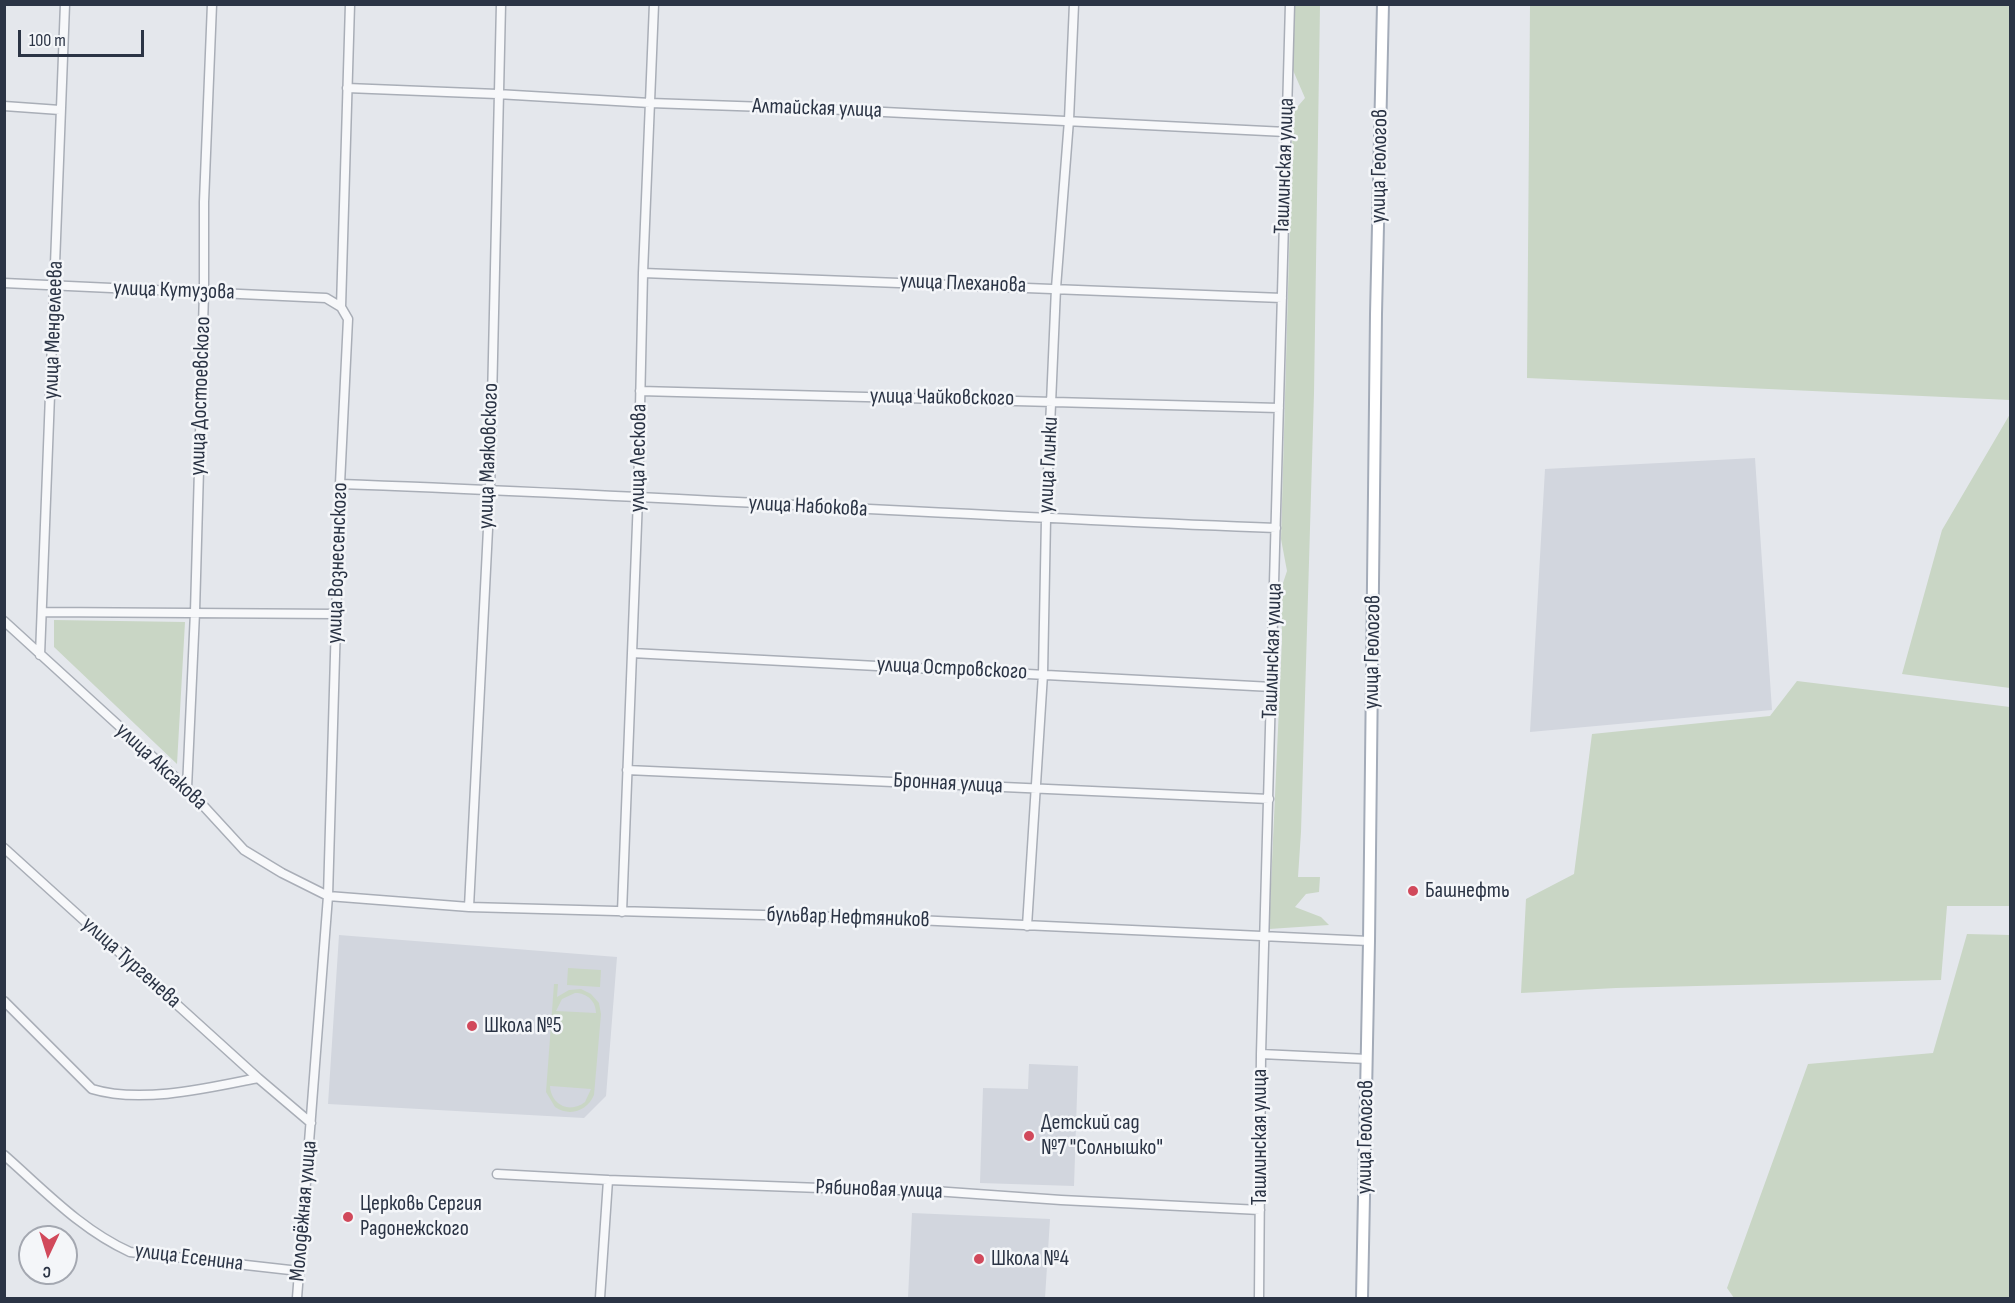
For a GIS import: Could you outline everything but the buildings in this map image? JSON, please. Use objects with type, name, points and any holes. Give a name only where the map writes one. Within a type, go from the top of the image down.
[{"type":"main road","name":"улица Геологов","points":[[1362,1299],[1369,941],[1376,314],[1383,4]]},
{"type":"street","name":"улица Менделеева","points":[[40,655],[56,286],[65,4]]},
{"type":"street","name":"улица Достоевского","points":[[187,788],[195,612],[204,291],[204,202],[212,4]]},
{"type":"street","name":"улица Вознесенского","points":[[311,1123],[328,896],[340,484],[348,319],[341,307],[350,4]]},
{"type":"street","name":"улица Маяковского","points":[[469,907],[490,489],[497,94],[501,4]]},
{"type":"street","name":"улица Лескова","points":[[622,912],[654,4]]},
{"type":"street","name":"улица Глинки","points":[[1027,927],[1043,674],[1046,519],[1056,288],[1069,120],[1074,4]]},
{"type":"street","name":"Ташлинская улица","points":[[1259,1299],[1261,1054],[1290,4]]},
{"type":"street","name":"Алтайская улица","points":[[347,88],[497,94],[650,104],[1069,120],[1286,132]]},
{"type":"street","points":[[4,106],[60,110]]},
{"type":"street","name":"улица Плеханова","points":[[643,273],[1282,298]]},
{"type":"street","name":"улица Кутузова","points":[[4,283],[326,298],[341,307]]},
{"type":"street","name":"улица Чайковского","points":[[640,391],[1279,408]]},
{"type":"street","name":"улица Набокова","points":[[340,484],[490,489],[1046,519],[1276,528]]},
{"type":"street","points":[[43,612],[336,614]]},
{"type":"street","name":"улица Аксакова","points":[[4,621],[187,788],[244,850],[282,873],[328,896]]},
{"type":"street","name":"улица Островского","points":[[632,653],[1272,687]]},
{"type":"street","name":"Бронная улица","points":[[627,770],[1269,799]]},
{"type":"street","name":"улица Тургенева","points":[[4,848],[258,1078],[311,1123]]},
{"type":"street","name":"бульвар Нефтяников","points":[[328,896],[469,907],[873,918],[1027,927],[1369,941]]},
{"type":"street","points":[[4,1001],[92,1089],[110,1094],[186,1092],[258,1078]]},
{"type":"street","points":[[1261,1054],[1367,1059]]},
{"type":"street","name":"Молодёжная улица","points":[[297,1299],[311,1123]]},
{"type":"street","name":"улица Есенина","points":[[4,1155],[86,1227],[108,1242],[130,1252],[299,1271]]},
{"type":"street","name":"Рябиновая улица","points":[[497,1174],[608,1180],[920,1190],[1260,1210]]},
{"type":"street","points":[[600,1299],[608,1180]]},
{"type":"shaded area","points":[[1755,458],[1772,710],[1530,732],[1545,469]]},
{"type":"shaded area","name":"Школа №5","points":[[339,935],[617,957],[606,1096],[584,1118],[328,1104]]},
{"type":"shaded area","name":"Детский сад №7 \"Солнышко\"","points":[[1029,1064],[1078,1066],[1074,1186],[980,1183],[983,1088],[1028,1089]]},
{"type":"shaded area","name":"Школа №4","points":[[912,1213],[1050,1219],[1045,1298],[908,1298]]},
{"type":"green space","points":[[1294,5],[1320,5],[1314,393],[1298,877],[1320,877],[1319,892],[1306,894],[1295,907],[1321,917],[1329,925],[1269,929],[1282,640],[1281,589],[1287,571],[1281,539],[1293,112],[1305,98],[1292,68]]},
{"type":"green space","points":[[1530,5],[2010,5],[2010,400],[1527,378]]},
{"type":"green space","points":[[2010,414],[2010,688],[1902,674],[1942,530]]},
{"type":"green space","points":[[54,620],[185,622],[177,764],[54,647]]},
{"type":"green space","points":[[1797,681],[2010,707],[2010,906],[1947,906],[1941,980],[1616,988],[1521,993],[1526,899],[1574,874],[1592,734],[1770,716]]},
{"type":"green space","points":[[1967,934],[2010,935],[2010,1298],[1734,1298],[1727,1288],[1808,1064],[1933,1053]]},
{"type":"green space","points":[[568,968],[601,970],[600,987],[567,985]]},
{"type":"green space","points":[[554,984],[558,984],[557,997],[569,990],[581,989],[591,994],[599,1003],[601,1014],[594,1095],[583,1108],[566,1112],[555,1107],[546,1092]],"holes":[[[575,993],[590,998],[596,1013],[556,1011],[562,999]],[[551,1086],[591,1089],[585,1102],[579,1106],[568,1107],[558,1103],[551,1093]]]},
{"type":"place","name":"Башнефть","points":[[1413,891]]},
{"type":"place","name":"Школа №5","points":[[472,1026]]},
{"type":"place","name":"Детский сад №7 \"Солнышко\"","points":[[1029,1136]]},
{"type":"place","name":"Церковь Сергия Радонежского","points":[[348,1217]]},
{"type":"place","name":"Школа №4","points":[[979,1259]]}]
